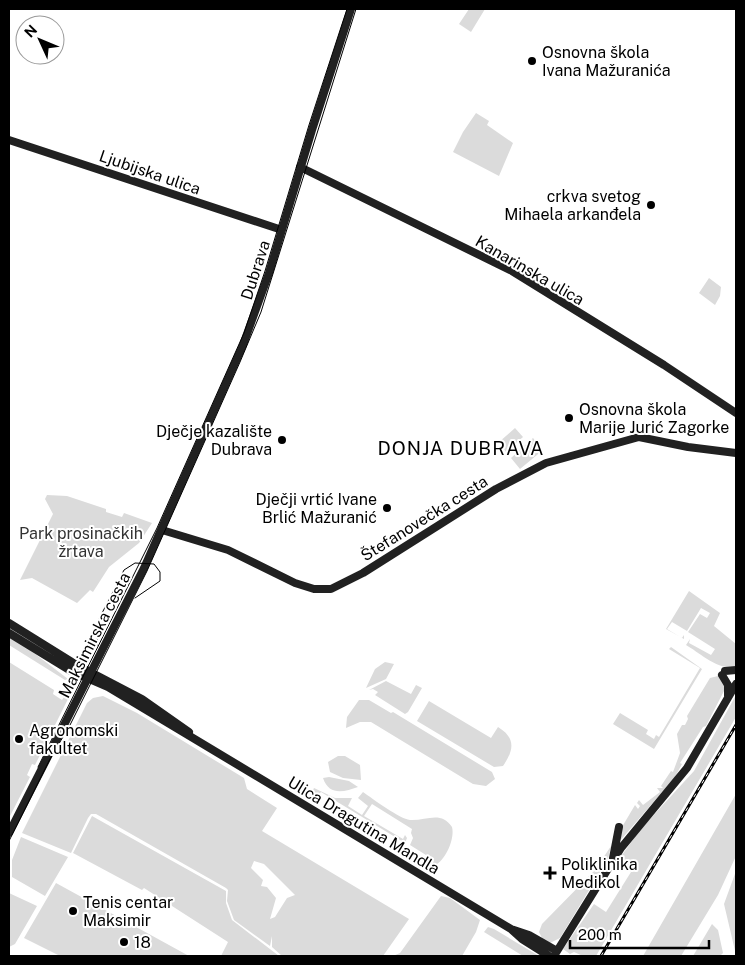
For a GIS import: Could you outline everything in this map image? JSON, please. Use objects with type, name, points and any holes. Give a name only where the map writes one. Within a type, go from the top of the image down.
[{"type":"main road","name":"Dubrava","points":[[162,530],[243,345],[282,230],[300,167],[351,9]]},
{"type":"main road","name":"Ljubijska ulica","points":[[9,140],[282,230]]},
{"type":"main road","name":"Kanarinska ulica","points":[[300,167],[512,271],[664,365],[736,413]]},
{"type":"main road","name":"Štefanovečka cesta","points":[[162,530],[228,550],[295,583],[324,590],[341,585],[363,573],[496,489],[546,463],[639,437],[688,447],[736,453]]},
{"type":"main road","name":"Maksimirska cesta","points":[[9,833],[162,530]]},
{"type":"main road","points":[[9,624],[90,675]]},
{"type":"main road","points":[[9,633],[71,671],[90,675]]},
{"type":"main road","points":[[728,698],[728,685],[723,673],[736,670]]},
{"type":"main road","name":"Ulica Dragutina Mandla","points":[[90,675],[511,929],[522,939],[549,956]]},
{"type":"main road","points":[[556,954],[613,860],[636,828],[682,775],[736,684]]},
{"type":"main road","points":[[613,860],[620,827]]},
{"type":"main road","name":"Ulica Dragutina Mandla","points":[[511,929],[529,935],[556,954]]},
{"type":"green space","points":[[469,9],[485,9],[471,32],[459,24]]},
{"type":"green space","points":[[476,113],[489,121],[487,125],[513,143],[499,176],[453,152],[463,132]]},
{"type":"green space","points":[[709,278],[721,287],[720,296],[715,305],[699,293]]},
{"type":"green space","points":[[515,428],[523,437],[506,452],[499,442]]},
{"type":"green space","points":[[533,438],[543,450],[520,469],[511,458]]},
{"type":"green space","name":"Park prosinačkih žrtava","points":[[47,495],[67,496],[106,509],[106,512],[122,517],[124,513],[152,523],[139,543],[109,567],[93,592],[90,590],[77,603],[32,578],[20,580],[53,514],[45,499]]},
{"type":"green space","points":[[689,591],[720,613],[714,626],[736,644],[736,666],[730,667],[717,664],[686,645],[690,639],[689,643],[711,655],[715,649],[688,632],[700,614],[707,618],[710,613],[701,608],[687,631],[672,622],[667,629],[680,637],[666,629]]},
{"type":"green space","points":[[9,636],[68,679],[65,680],[9,645]]},
{"type":"green space","points":[[671,647],[702,669],[654,749],[613,724],[620,713],[648,730],[646,734],[654,739],[656,735],[659,737],[700,668],[669,649]]},
{"type":"green space","points":[[9,662],[54,690],[53,694],[62,700],[71,693],[35,765],[32,764],[27,775],[30,777],[9,818]]},
{"type":"green space","points":[[385,662],[394,664],[386,679],[366,688],[375,669]]},
{"type":"green space","points":[[718,676],[723,680],[725,689],[706,726],[703,727],[680,763],[682,764],[675,777],[619,842],[622,827],[635,805],[638,809],[640,806],[637,803],[639,800],[643,805],[660,792],[657,788],[663,788],[661,786],[671,771],[673,772],[680,753],[677,734],[682,725],[685,725],[688,719],[687,716],[710,678]]},
{"type":"green space","points":[[386,681],[411,694],[416,685],[422,688],[405,714],[375,695],[378,692],[373,689],[369,690]]},
{"type":"green space","points":[[736,695],[736,717],[596,956],[583,956],[574,952],[570,954],[563,949],[594,904],[606,912],[631,872],[618,864],[622,855],[640,830],[694,771]]},
{"type":"green space","points":[[103,696],[137,713],[244,778],[247,789],[277,808],[262,831],[409,919],[383,956],[282,956],[272,947],[272,936],[270,946],[234,920],[227,901],[228,890],[226,888],[96,814],[91,814],[88,818],[71,853],[22,833],[87,703],[93,698]],"holes":[[[254,861],[264,864],[295,895],[287,898],[275,917],[270,919],[276,898],[267,887],[261,886],[263,880],[251,868]]]},
{"type":"green space","points":[[359,700],[369,700],[391,713],[393,712],[492,772],[495,779],[486,786],[473,784],[371,722],[360,722],[346,728],[347,717]]},
{"type":"green space","points":[[429,701],[491,738],[498,727],[504,731],[510,740],[511,750],[503,766],[494,767],[417,721]]},
{"type":"green space","points":[[338,756],[345,756],[360,765],[361,780],[343,778],[330,772],[328,762]]},
{"type":"green space","points":[[329,777],[349,781],[358,787],[342,791],[333,790],[329,788],[323,778]]},
{"type":"green space","points":[[314,788],[335,798],[352,798],[348,806],[362,815],[368,806],[358,798],[363,792],[406,819],[443,819],[452,827],[453,832],[449,848],[443,858],[435,865],[433,863],[434,860],[410,845],[413,838],[412,829],[372,804],[364,816],[403,839],[405,835],[407,838],[405,843],[321,792],[319,794],[312,792]]},
{"type":"green space","points":[[736,794],[736,856],[718,895],[681,956],[643,956]]},
{"type":"green space","points":[[92,816],[226,891],[226,903],[232,920],[279,956],[221,956],[228,942],[144,888],[142,890],[73,853]]},
{"type":"green space","points":[[21,837],[68,857],[45,896],[12,877],[12,860]]},
{"type":"green space","points":[[611,846],[608,859],[560,938],[550,943],[543,940],[539,932],[542,924],[595,870]]},
{"type":"green space","points":[[736,871],[736,955],[724,904]]},
{"type":"green space","name":"Tenis centar Maksimir","points":[[56,883],[189,956],[60,956],[24,938]]},
{"type":"green space","points":[[9,893],[37,906],[15,944],[9,947]]},
{"type":"green space","points":[[441,896],[450,898],[480,920],[476,932],[462,956],[393,956],[400,953]]},
{"type":"green space","points":[[712,924],[718,930],[723,953],[720,956],[693,956]]},
{"type":"green space","points":[[488,927],[539,956],[523,956],[484,932]]},
{"type":"tram line","points":[[38,767],[157,528],[244,333],[347,9]]},
{"type":"tram line","points":[[9,841],[50,759],[70,725],[147,571],[261,312],[356,9]]},
{"type":"tram line","points":[[97,646],[98,621],[124,570],[135,563],[154,564],[160,572],[160,581],[135,598]]},
{"type":"railway","points":[[601,956],[736,725]]},
{"type":"place","name":"Osnovna škola Ivana Mažuranića","points":[[532,61]]},
{"type":"place","name":"crkva svetog Mihaela arkanđela","points":[[651,205]]},
{"type":"place","name":"Osnovna škola Marije Jurić Zagorke","points":[[569,418]]},
{"type":"place","name":"Dječje kazalište Dubrava","points":[[282,440]]},
{"type":"place","name":"Dječji vrtić Ivane Brlić Mažuranić","points":[[387,508]]},
{"type":"place","name":"Agronomski fakultet","points":[[19,739]]},
{"type":"place","name":"Poliklinika Medikol","points":[[550,873]]},
{"type":"place","name":"Tenis centar Maksimir","points":[[73,911]]},
{"type":"place","name":"18","points":[[124,942]]},
{"type":"district","name":"DONJA DUBRAVA","points":[[461,448]]}]
